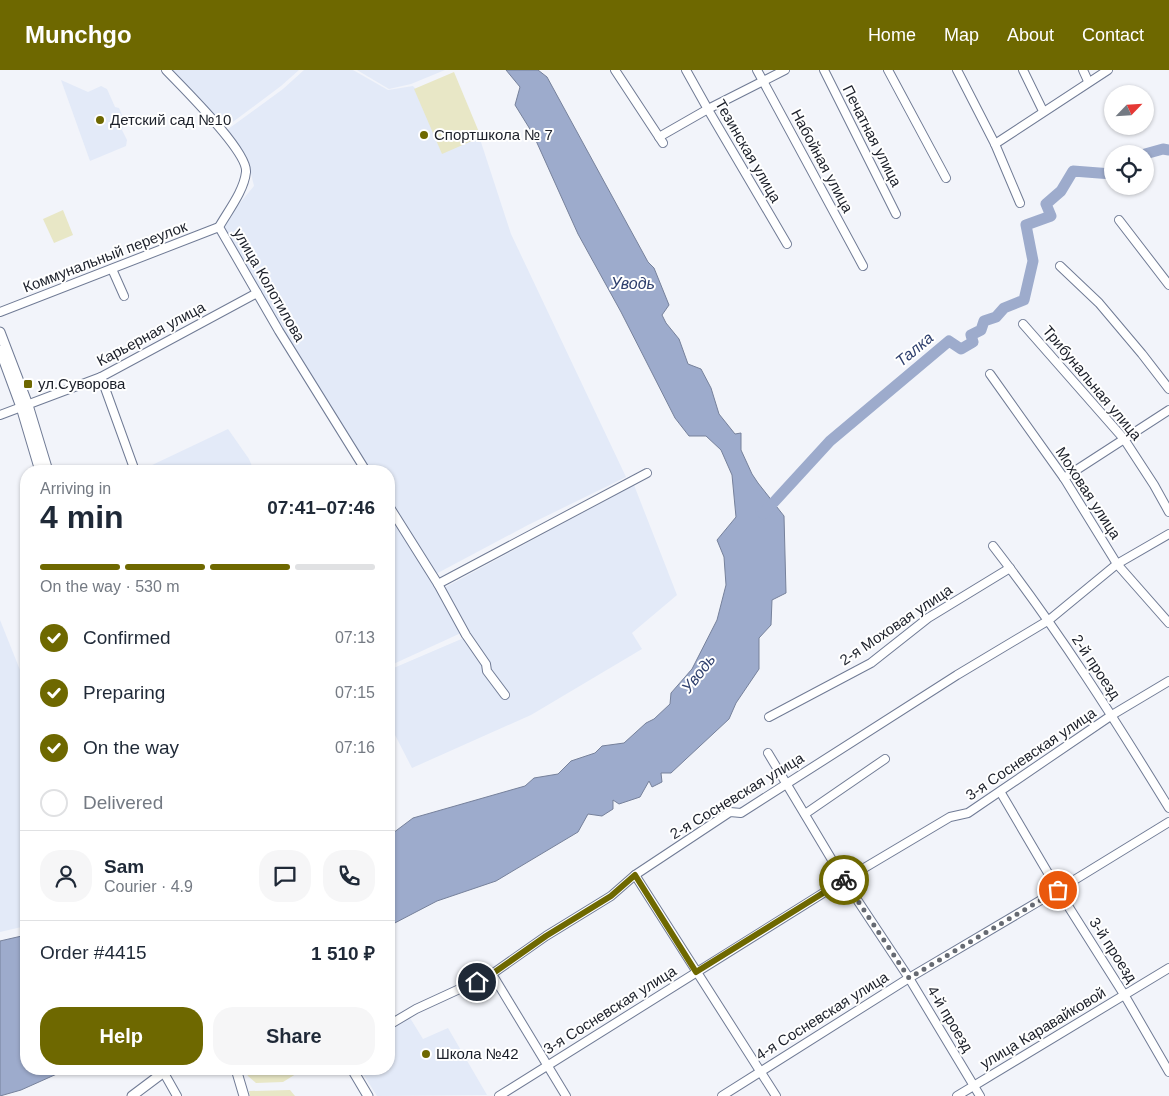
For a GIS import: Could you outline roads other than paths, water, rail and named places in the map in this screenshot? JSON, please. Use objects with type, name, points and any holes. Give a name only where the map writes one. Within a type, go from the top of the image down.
[{"type":"main road","points":[[0,332],[46,465]]},
{"type":"main road","points":[[0,350],[24,406],[39,465]]},
{"type":"main road","points":[[132,1096],[161,1075]]},
{"type":"main road","points":[[238,1075],[244,1096]]},
{"type":"main road","points":[[356,1075],[368,1096]]},
{"type":"street","name":"улица Колотилова","points":[[166,70],[230,139],[242,156],[247,170],[244,183],[219,227],[362,465]]},
{"type":"street","points":[[615,70],[661,140],[708,109],[785,70]]},
{"type":"street","name":"Тезинская улица","points":[[686,70],[787,244]]},
{"type":"street","name":"Набойная улица","points":[[757,70],[863,266]]},
{"type":"street","name":"Печатная улица","points":[[824,70],[896,214]]},
{"type":"street","points":[[888,70],[946,178]]},
{"type":"street","points":[[957,70],[996,144],[1020,203]]},
{"type":"street","points":[[1022,70],[1043,111]]},
{"type":"street","points":[[1083,70],[1088,81]]},
{"type":"street","points":[[996,144],[1088,81],[1108,70]]},
{"type":"street","points":[[1119,220],[1169,285]]},
{"type":"street","name":"Коммунальный переулок","points":[[0,312],[219,227]]},
{"type":"street","points":[[1060,266],[1099,303],[1169,389]]},
{"type":"street","points":[[112,269],[124,296]]},
{"type":"street","name":"Карьерная улица","points":[[0,415],[101,377],[257,293]]},
{"type":"street","name":"Трибунальная улица","points":[[1023,324],[1124,439],[1169,512]]},
{"type":"street","name":"Моховая улица","points":[[990,374],[1064,478],[1117,564],[1169,623]]},
{"type":"street","points":[[101,377],[133,465]]},
{"type":"street","points":[[1064,478],[1169,410]]},
{"type":"street","points":[[438,584],[647,473]]},
{"type":"street","points":[[395,516],[438,584],[466,635],[486,664],[487,671],[505,695]]},
{"type":"street","name":"2-я Сосневская улица","points":[[395,1021],[416,1009],[492,974],[546,936],[611,896],[635,875],[730,812],[741,813],[957,675],[1049,620],[1117,564],[1169,534]]},
{"type":"street","name":"2-й проезд","points":[[993,546],[1049,620],[1112,715],[1169,808]]},
{"type":"street","name":"2-я Моховая улица","points":[[769,718],[871,662],[928,618],[1010,568]]},
{"type":"street","name":"3-я Сосневская улица","points":[[499,1096],[844,880],[950,817],[968,813],[1112,715],[1169,681]]},
{"type":"street","name":"4-й проезд","points":[[768,753],[844,880],[909,978],[980,1096]]},
{"type":"street","points":[[806,814],[885,759]]},
{"type":"street","name":"3-й проезд","points":[[1001,792],[1058,890],[1125,996],[1169,1072]]},
{"type":"street","name":"4-я Сосневская улица","points":[[722,1096],[909,978],[1169,822]]},
{"type":"street","points":[[635,875],[776,1096]]},
{"type":"street","name":"улица Каравайковой","points":[[957,1096],[1169,968]]},
{"type":"street","points":[[492,974],[566,1096]]},
{"type":"street","points":[[168,1075],[177,1096]]},
{"type":"water","name":"Уводь","points":[[506,70],[538,70],[547,77],[648,262],[654,268],[669,305],[662,315],[679,339],[688,364],[701,369],[711,388],[719,414],[735,434],[741,433],[741,450],[752,474],[784,516],[786,593],[772,600],[771,625],[759,638],[759,669],[736,703],[729,719],[671,773],[661,773],[662,782],[652,787],[649,781],[640,797],[619,804],[613,800],[613,809],[602,816],[588,814],[578,832],[496,881],[437,901],[395,923],[395,832],[413,818],[525,786],[534,778],[558,774],[571,761],[595,753],[602,746],[624,743],[670,704],[671,693],[692,669],[717,620],[726,585],[724,557],[717,540],[736,517],[732,475],[721,450],[706,436],[689,436],[675,418],[621,312],[578,234],[533,134],[515,105],[520,87]]},
{"type":"water","points":[[20,936],[20,1075],[55,1075],[21,1090],[0,1096],[0,941]]},
{"type":"waterway","name":"Талка","points":[[1154,152],[1163,149],[1169,150]]},
{"type":"waterway","name":"Талка","points":[[763,514],[830,441],[949,341],[961,349],[973,342],[971,335],[981,330],[984,321],[996,317],[1004,308],[1024,300],[1033,261],[1026,225],[1051,216],[1046,204],[1061,191],[1073,171],[1104,173]]},
{"type":"place","name":"Детский сад №10","points":[[100,120]]},
{"type":"place","name":"Спортшкола № 7","points":[[424,135]]},
{"type":"place","name":"ул.Суворова","points":[[28,384]]},
{"type":"place","name":"Школа №42","points":[[426,1054]]}]
